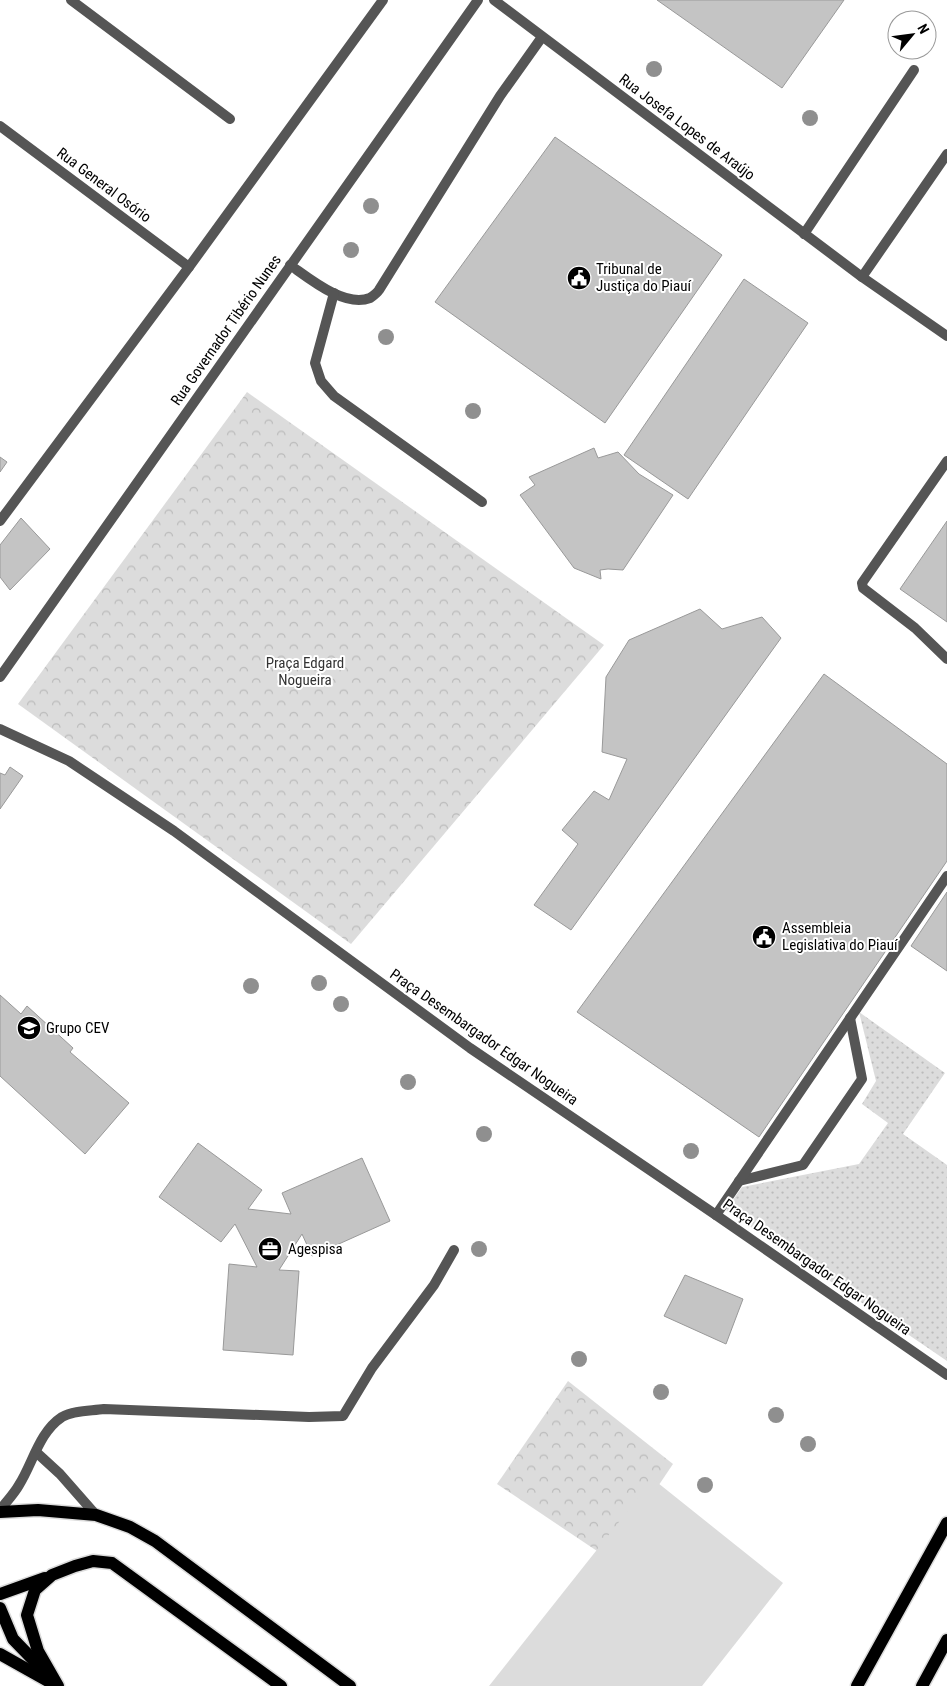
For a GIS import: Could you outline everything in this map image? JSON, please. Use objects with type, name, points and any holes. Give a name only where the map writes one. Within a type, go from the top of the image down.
[{"type":"main road","points":[[0,1511],[38,1510],[96,1515],[130,1527],[155,1541],[350,1686]]},
{"type":"main road","points":[[857,1686],[947,1523]]},
{"type":"main road","points":[[0,1594],[93,1561],[112,1563],[281,1686]]},
{"type":"main road","points":[[52,1575],[35,1590],[27,1615],[38,1651],[58,1686]]},
{"type":"main road","points":[[0,1608],[13,1639],[58,1686]]},
{"type":"main road","points":[[922,1686],[947,1640]]},
{"type":"main road","points":[[0,1654],[58,1686]]},
{"type":"street","points":[[71,0],[230,119]]},
{"type":"street","points":[[0,521],[189,267],[383,0]]},
{"type":"street","name":"Rua Governador Tibério Nunes","points":[[0,677],[478,0]]},
{"type":"street","name":"Rua Josefa Lopes de Araújo","points":[[494,0],[804,234],[947,336]]},
{"type":"street","points":[[290,265],[334,293],[355,300],[371,297],[379,290],[500,96],[542,37]]},
{"type":"street","points":[[804,234],[914,70]]},
{"type":"street","name":"Rua General Osório","points":[[0,126],[189,267]]},
{"type":"street","points":[[862,277],[947,154]]},
{"type":"street","points":[[334,293],[315,362],[321,381],[334,396],[482,502]]},
{"type":"street","points":[[947,461],[862,582],[862,586],[915,628],[947,659]]},
{"type":"street","name":"Praça Desembargador Edgar Nogueira","points":[[0,729],[70,761],[166,826],[470,1048],[947,1375]]},
{"type":"street","points":[[716,1215],[947,876]]},
{"type":"street","points":[[739,1181],[803,1165],[857,1087],[862,1079],[850,1018]]},
{"type":"street","points":[[0,1511],[20,1485],[50,1428],[63,1417],[72,1413],[104,1409],[309,1417],[343,1416],[372,1368],[434,1285],[454,1250]]},
{"type":"street","points":[[36,1452],[60,1474],[96,1515]]},
{"type":"green space","name":"Praça Edgard Nogueira","points":[[247,392],[604,645],[351,944],[18,704]]},
{"type":"green space","points":[[859,1012],[945,1073],[903,1134],[947,1165],[947,1361],[726,1210],[742,1187],[859,1164],[888,1123],[862,1104],[876,1081]]},
{"type":"green space","points":[[568,1381],[673,1464],[609,1559],[497,1484]]},
{"type":"green space","points":[[653,1479],[783,1583],[702,1686],[489,1686]]},
{"type":"building","points":[[657,0],[844,0],[782,88]]},
{"type":"building","name":"Tribunal de Justiça do Piauí","points":[[555,137],[722,255],[605,423],[435,302]]},
{"type":"building","points":[[744,279],[808,323],[688,499],[624,455]]},
{"type":"building","points":[[594,448],[598,458],[618,452],[639,474],[673,495],[623,570],[600,570],[601,579],[574,568],[520,495],[535,485],[529,477]]},
{"type":"building","points":[[0,457],[7,462],[0,472]]},
{"type":"building","points":[[21,518],[50,549],[10,590],[0,577],[0,545]]},
{"type":"building","points":[[947,521],[947,622],[900,589]]},
{"type":"building","points":[[700,609],[722,629],[762,617],[781,638],[571,930],[534,905],[578,844],[562,830],[594,791],[609,800],[627,759],[602,752],[606,677],[629,640]]},
{"type":"building","name":"Assembleia Legislativa do Piauí","points":[[824,674],[947,764],[947,861],[759,1137],[577,1012]]},
{"type":"building","points":[[10,767],[23,776],[0,809],[0,773],[5,775]]},
{"type":"building","points":[[947,892],[947,971],[911,946]]},
{"type":"building","name":"Grupo CEV","points":[[0,995],[21,1014],[27,1006],[73,1048],[70,1052],[129,1103],[85,1154],[0,1076]]},
{"type":"building","name":"Agespisa","points":[[198,1143],[262,1190],[248,1209],[291,1214],[282,1193],[362,1158],[390,1221],[312,1256],[302,1234],[279,1270],[299,1271],[293,1355],[223,1350],[229,1264],[257,1267],[235,1224],[221,1242],[159,1197]]},
{"type":"building","points":[[685,1275],[743,1299],[726,1344],[664,1316]]},
{"type":"place","name":"Tribunal de Justiça do Piauí","points":[[579,278]]},
{"type":"place","name":"Assembleia Legislativa do Piauí","points":[[764,937]]},
{"type":"place","name":"Grupo CEV","points":[[29,1028]]},
{"type":"place","name":"Agespisa","points":[[270,1249]]}]
